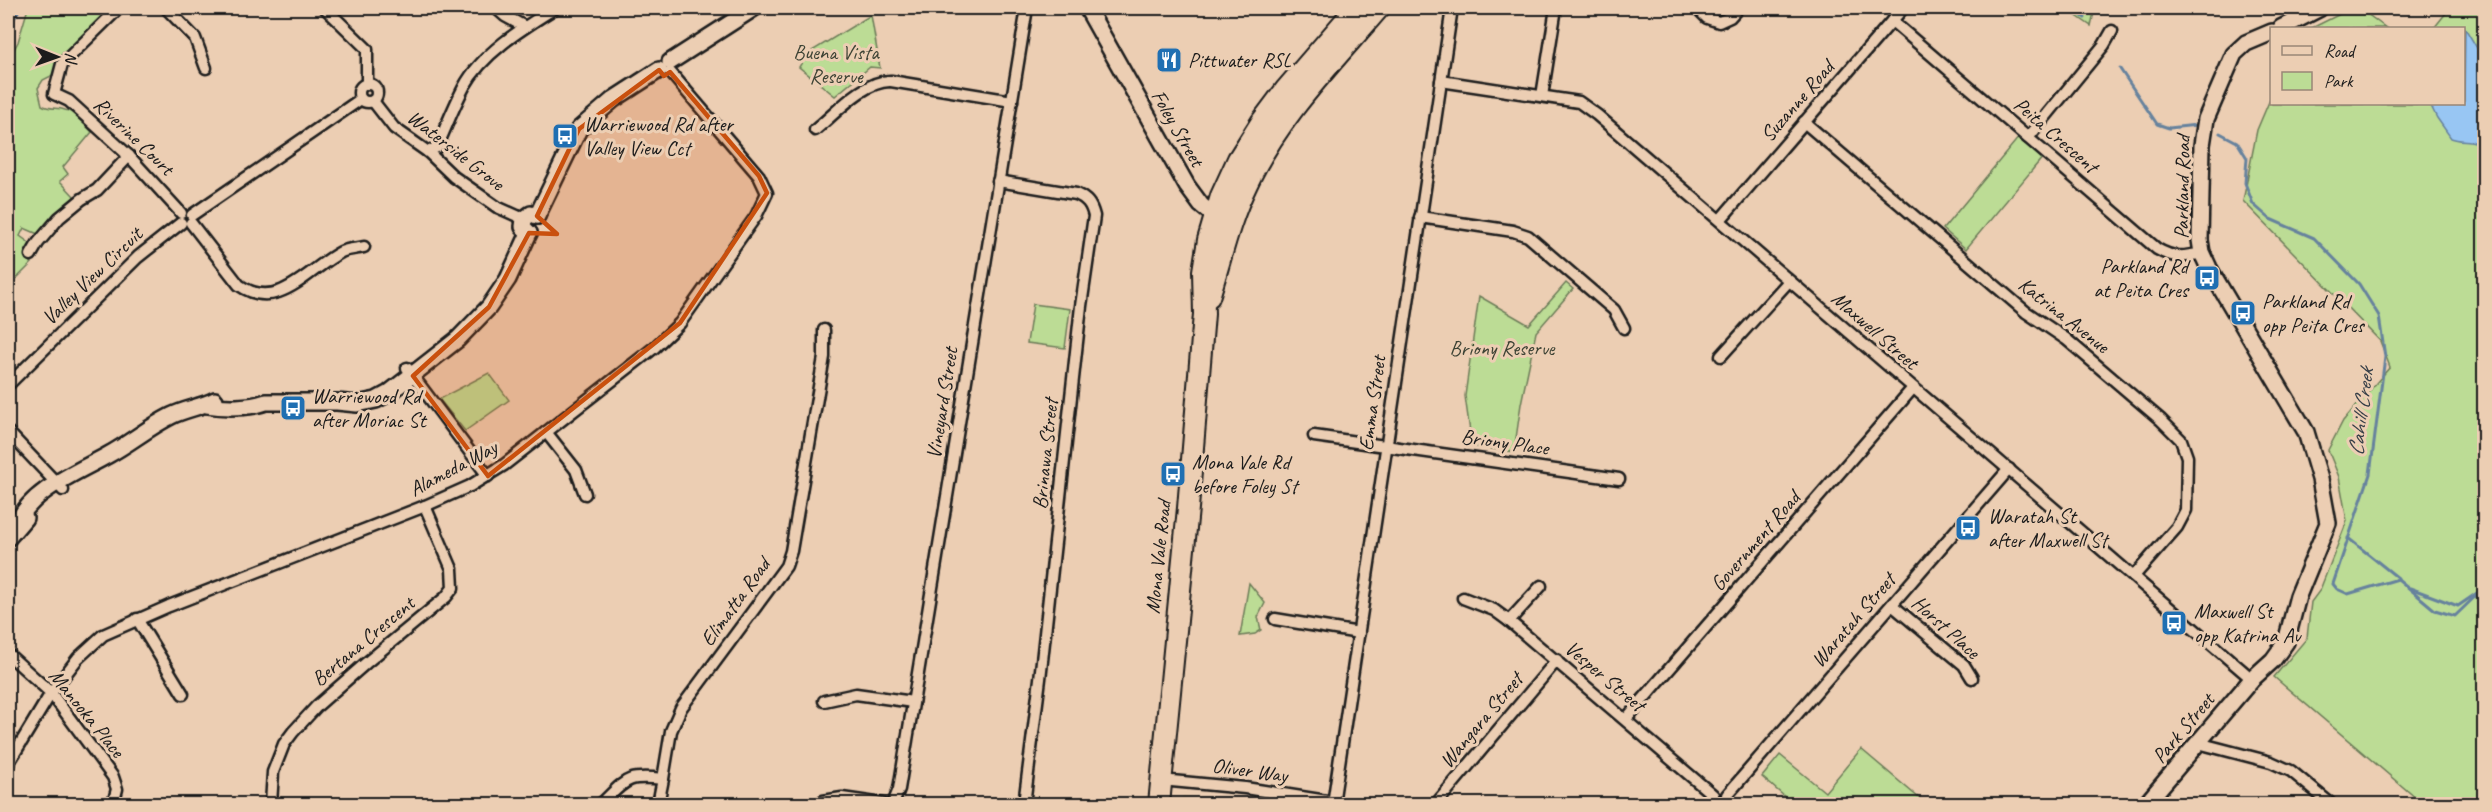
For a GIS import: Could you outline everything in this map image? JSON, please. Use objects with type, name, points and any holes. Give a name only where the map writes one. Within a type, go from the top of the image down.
[{"type":"highway","name":"Mona Vale Road","points":[[1159,804],[1204,314],[1222,222],[1238,159],[1286,89],[1356,8]]},
{"type":"highway","name":"Mona Vale Road","points":[[1222,222],[1295,106],[1379,8]]},
{"type":"street","name":"Riverine Court","points":[[119,8],[62,64],[54,94],[69,101],[129,156],[186,219],[239,285],[249,292],[276,295],[343,251],[363,247]]},
{"type":"street","points":[[166,8],[195,38],[206,68]]},
{"type":"street","points":[[325,8],[367,49],[367,83],[360,89],[361,99],[368,102],[373,101],[377,89],[367,83]]},
{"type":"street","points":[[496,8],[525,27]]},
{"type":"street","points":[[428,152],[436,147],[464,86],[483,61],[525,27],[555,8]]},
{"type":"street","points":[[8,538],[26,508],[89,472],[107,456],[168,417],[185,410],[207,405],[249,405],[266,402],[357,404],[376,400],[410,372],[458,339],[489,307],[503,287],[530,222],[579,129],[607,105],[754,8]]},
{"type":"street","name":"Vineyard Street","points":[[893,804],[898,789],[913,702],[1027,8]]},
{"type":"street","name":"Foley Street","points":[[1087,8],[1187,186],[1201,205],[1222,222]]},
{"type":"street","name":"Emma Street","points":[[1333,803],[1452,8]]},
{"type":"street","points":[[1542,96],[1556,8]]},
{"type":"street","points":[[1697,8],[1707,18],[1719,22],[1730,17],[1738,8]]},
{"type":"street","name":"Suzanne Road","points":[[1720,220],[1903,8]]},
{"type":"street","points":[[2283,27],[2320,8]]},
{"type":"street","name":"Peita Crescent","points":[[1892,21],[2157,249],[2167,255],[2180,258],[2202,253]]},
{"type":"street","points":[[2028,138],[2104,45],[2112,32]]},
{"type":"street","name":"Parkland Road","points":[[2252,679],[2273,660],[2286,642],[2298,596],[2327,528],[2328,517],[2306,432],[2202,253],[2200,240],[2202,145],[2206,120],[2234,54],[2246,43],[2270,32]]},
{"type":"street","name":"Alameda Way","points":[[8,764],[51,693],[78,658],[96,640],[137,619],[425,506],[488,476],[655,347],[680,323],[766,198],[765,186],[759,176],[666,68]]},
{"type":"street","points":[[815,130],[865,88],[880,82],[891,81],[1012,101]]},
{"type":"street","name":"Maxwell Street","points":[[1441,81],[1579,102],[1597,115],[2252,679]]},
{"type":"street","name":"Valley View Circuit","points":[[8,385],[138,257],[186,219],[361,99]]},
{"type":"street","name":"Waterside Grove","points":[[373,101],[394,128],[428,152],[454,177],[497,207],[530,222]]},
{"type":"street","name":"Katrina Avenue","points":[[1804,122],[2026,312],[2075,346],[2162,420],[2181,440],[2187,457],[2186,510],[2177,527],[2134,576]]},
{"type":"street","points":[[32,255],[38,243],[59,218],[97,190],[129,156]]},
{"type":"street","name":"Brinawa Street","points":[[998,181],[1076,194],[1085,198],[1092,207],[1094,216],[1081,306],[1024,804]]},
{"type":"street","points":[[1420,217],[1513,231],[1528,236],[1614,310],[1624,328]]},
{"type":"street","points":[[1721,356],[1788,281]]},
{"type":"street","name":"Elimatta Road","points":[[658,804],[671,731],[681,708],[783,572],[789,558],[819,387],[825,344],[824,330]]},
{"type":"street","points":[[410,372],[488,476]]},
{"type":"street","name":"Government Road","points":[[1626,719],[1913,388]]},
{"type":"street","points":[[8,432],[60,487]]},
{"type":"street","points":[[546,432],[576,470],[585,494]]},
{"type":"street","name":"Briony Place","points":[[1314,436],[1619,479]]},
{"type":"street","name":"Waratah Street","points":[[1728,800],[1892,604],[2009,469]]},
{"type":"street","name":"Bertana Crescent","points":[[271,804],[273,772],[284,744],[293,732],[317,706],[446,597],[453,588],[452,569],[425,506]]},
{"type":"street","points":[[1509,621],[1541,586]]},
{"type":"street","name":"Vesper Street","points":[[1463,598],[1494,610],[1509,621],[1626,719],[1712,800]]},
{"type":"street","name":"Horst Place","points":[[1892,604],[1964,665],[1972,678]]},
{"type":"street","points":[[137,619],[183,694]]},
{"type":"street","points":[[1275,619],[1359,633]]},
{"type":"street","name":"Manooka Place","points":[[8,654],[51,693],[113,777],[117,789],[112,804]]},
{"type":"street","name":"Wangara Street","points":[[1436,804],[1557,660]]},
{"type":"street","name":"Park Street","points":[[2145,804],[2252,679]]},
{"type":"street","points":[[824,701],[856,694],[913,702]]},
{"type":"street","points":[[2198,743],[2271,762],[2291,771],[2331,804]]},
{"type":"street","points":[[602,804],[628,779],[640,776],[663,779]]},
{"type":"street","name":"Oliver Way","points":[[1161,780],[1245,788],[1333,803]]},
{"type":"street","points":[[1712,800],[1719,792],[1728,800]]},
{"type":"street","points":[[823,801],[842,798],[883,804]]},
{"type":"highlighted area","points":[[659,70],[664,76],[670,72],[759,176],[767,193],[680,323],[488,476],[413,376],[489,307],[529,233],[557,234],[537,216],[579,129]]},
{"type":"shaded area","points":[[1183,796],[1244,802],[1244,804],[1176,804]]},
{"type":"green space","points":[[28,8],[112,8],[56,64],[53,75],[43,80],[38,88],[42,105],[73,113],[92,132],[63,167],[68,174],[60,181],[74,196],[73,200],[38,234],[24,228],[20,236],[31,244],[26,257],[32,263],[8,287],[8,60],[18,42]]},
{"type":"green space","points":[[2065,8],[2095,8],[2091,26]]},
{"type":"green space","points":[[2352,8],[2359,8],[2385,27],[2314,27]]},
{"type":"green space","points":[[2450,8],[2484,8],[2484,804],[2423,804],[2274,677],[2307,638],[2311,602],[2320,590],[2347,521],[2339,477],[2328,450],[2343,421],[2390,367],[2380,341],[2243,201],[2257,130],[2270,99],[2270,105],[2465,105],[2465,27],[2435,27]]},
{"type":"green space","name":"Buena Vista Reserve","points":[[871,15],[880,68],[870,67],[835,96],[799,67],[807,54]]},
{"type":"green space","points":[[2019,137],[2043,157],[1966,249],[1943,229]]},
{"type":"green space","name":"Briony Reserve","points":[[1566,283],[1573,289],[1536,332],[1514,452],[1472,446],[1465,396],[1479,296],[1529,325]]},
{"type":"green space","points":[[1033,304],[1070,309],[1065,348],[1027,343]]},
{"type":"green space","points":[[489,373],[509,400],[465,431],[439,399]]},
{"type":"green space","points":[[1249,583],[1265,603],[1258,617],[1261,630],[1255,634],[1240,636]]},
{"type":"green space","points":[[1861,749],[1926,804],[1793,804],[1762,777],[1780,755],[1825,792]]},
{"type":"water","points":[[2465,28],[2480,53],[2481,75],[2484,79],[2484,150],[2478,143],[2451,138],[2430,105],[2465,105]]},
{"type":"waterway","points":[[8,29],[20,8]]},
{"type":"waterway","name":"Cahill Creek","points":[[2071,8],[2085,18]]},
{"type":"waterway","name":"Cahill Creek","points":[[2120,69],[2157,124],[2169,128],[2197,125]]},
{"type":"waterway","name":"Cahill Creek","points":[[2220,133],[2237,142],[2247,158],[2245,183],[2253,204],[2270,219],[2314,238],[2359,284],[2379,316],[2385,357],[2370,474],[2333,584],[2337,589],[2348,594],[2398,579],[2435,610],[2455,616],[2484,588]]},
{"type":"waterway","points":[[2348,538],[2398,578]]},
{"type":"waterway","points":[[2410,588],[2458,606],[2477,593]]},
{"type":"place","name":"Pittwater RSL","points":[[1169,60]]},
{"type":"place","name":"Warriewood Rd after Valley View Cct","points":[[565,136]]},
{"type":"place","name":"Parkland Rd at Peita Cres","points":[[2207,278]]},
{"type":"place","name":"Parkland Rd opp Peita Cres","points":[[2243,313]]},
{"type":"place","name":"Warriewood Rd after Moriac St","points":[[293,408]]},
{"type":"place","name":"Mona Vale Rd before Foley St","points":[[1173,474]]},
{"type":"place","name":"Waratah St after Maxwell St","points":[[1968,528]]},
{"type":"place","name":"Maxwell St opp Katrina Av","points":[[2174,623]]}]
